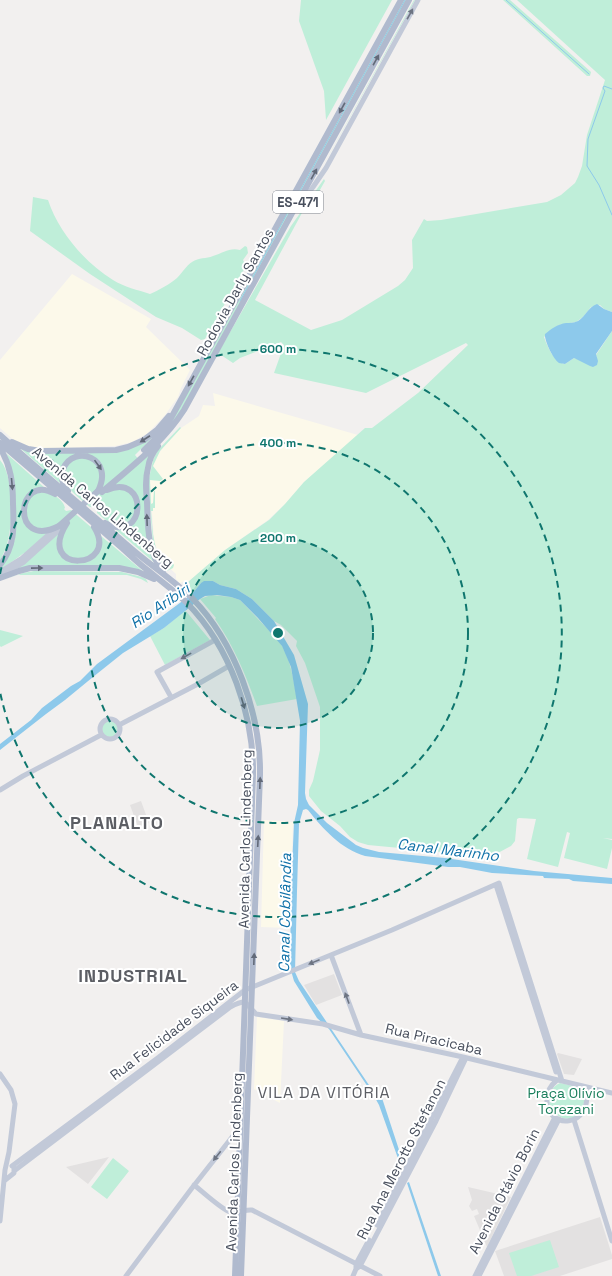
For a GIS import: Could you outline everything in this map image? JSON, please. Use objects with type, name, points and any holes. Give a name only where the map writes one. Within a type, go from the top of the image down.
[{"type":"main road","name":"Rodovia Darly Santos","points":[[138,458],[165,428],[401,0]]},
{"type":"main road","name":"Rodovia Darly Santos","points":[[138,458],[161,439],[179,418],[409,0]]},
{"type":"main road","points":[[0,435],[23,448],[41,451],[120,449],[136,444],[151,435],[163,424],[180,400]]},
{"type":"main road","points":[[171,581],[159,566],[151,547],[148,533],[146,480],[147,468],[153,453],[171,432],[179,418]]},
{"type":"main road","name":"Avenida Carlos Lindenberg","points":[[0,435],[73,502]]},
{"type":"main road","name":"Avenida Carlos Lindenberg","points":[[0,443],[171,581],[214,627],[232,665],[246,713],[253,756],[245,990],[252,1011],[235,1276]]},
{"type":"main road","points":[[0,448],[7,460],[11,474],[14,523],[12,543],[7,556],[0,566]]},
{"type":"main road","points":[[73,502],[64,485],[62,477],[64,466],[70,460],[80,456],[88,457],[99,465],[102,478],[100,492],[118,487],[130,491],[135,496],[138,504],[138,511],[136,517],[127,525],[117,527],[92,518]]},
{"type":"main road","name":"ES-471","points":[[59,526],[138,458]]},
{"type":"main road","points":[[59,526],[49,530],[34,528],[26,521],[23,514],[24,504],[28,498],[36,492],[43,490],[73,502]]},
{"type":"main road","name":"ES-471","points":[[67,524],[100,492]]},
{"type":"main road","points":[[67,524],[60,536],[59,544],[61,550],[65,556],[71,560],[80,562],[87,560],[96,552],[99,540],[92,518]]},
{"type":"main road","name":"Avenida Carlos Lindenberg","points":[[92,518],[170,588],[184,596]]},
{"type":"main road","points":[[0,577],[30,568],[119,568],[142,574],[170,588]]},
{"type":"main road","name":"Avenida Carlos Lindenberg","points":[[194,606],[214,640],[244,683],[253,711],[260,760],[253,987],[248,1002],[240,1127],[241,1276]]},
{"type":"street","points":[[291,216],[326,168],[418,0]]},
{"type":"street","points":[[0,572],[27,556],[67,524]]},
{"type":"street","points":[[0,577],[12,570],[59,526]]},
{"type":"street","points":[[171,697],[157,672],[214,640]]},
{"type":"street","points":[[119,725],[232,665]]},
{"type":"street","points":[[112,719],[119,725],[120,732],[115,738],[108,739],[101,734],[100,727],[105,720],[112,719]]},
{"type":"street","points":[[0,790],[28,773],[101,734]]},
{"type":"street","name":"Rua Felicidade Siqueira","points":[[10,1169],[153,1062],[245,990],[497,884],[539,1005],[559,1081]]},
{"type":"street","points":[[331,955],[361,1035]]},
{"type":"street","name":"Rua Felicidade Siqueira","points":[[10,1169],[229,1008],[237,1003],[248,1002]]},
{"type":"street","name":"Rua Piracicaba","points":[[252,1011],[256,1014],[334,1027],[361,1035],[612,1093]]},
{"type":"street","name":"Rua Ana Merotto Stefanon","points":[[353,1276],[405,1172],[465,1058]]},
{"type":"street","points":[[0,1074],[10,1090],[15,1104],[8,1159],[10,1169],[4,1180],[0,1221]]},
{"type":"street","points":[[559,1081],[551,1086],[547,1098],[548,1108],[557,1118],[568,1121],[574,1120],[580,1116],[586,1108],[586,1087]]},
{"type":"street","name":"Avenida Otávio Borin","points":[[479,1276],[557,1118]]},
{"type":"street","points":[[574,1120],[612,1241]]},
{"type":"street","points":[[126,1276],[194,1185],[240,1127]]},
{"type":"street","points":[[194,1185],[226,1210],[252,1210],[380,1276]]},
{"type":"street","name":"Avenida Otávio Borin","points":[[475,1276],[488,1256]]},
{"type":"shaded area","points":[[72,274],[151,319],[146,327],[190,370],[178,397],[165,415],[148,433],[132,442],[115,446],[48,449],[28,446],[16,442],[0,428],[0,360]]},
{"type":"shaded area","points":[[213,393],[358,435],[304,482],[285,504],[268,520],[225,550],[188,582],[186,580],[180,583],[176,579],[176,574],[161,560],[154,541],[150,483],[152,467],[162,449],[181,428],[199,416],[203,405],[215,406]]},
{"type":"shaded area","points":[[141,801],[149,823],[138,827],[130,805]]},
{"type":"shaded area","points":[[264,820],[293,822],[290,912],[288,928],[261,927]]},
{"type":"shaded area","points":[[334,974],[342,995],[316,1005],[304,985]]},
{"type":"shaded area","points":[[257,1017],[284,1021],[280,1103],[254,1089]]},
{"type":"shaded area","points":[[557,1054],[582,1059],[574,1075],[564,1074]]},
{"type":"shaded area","points":[[109,1157],[88,1184],[66,1167]]},
{"type":"shaded area","points":[[468,1187],[511,1197],[487,1247],[474,1216],[479,1214],[477,1209],[472,1211],[469,1206],[472,1200]]},
{"type":"shaded area","points":[[600,1217],[612,1259],[560,1276],[504,1276],[495,1251]]},
{"type":"green space","points":[[301,0],[392,0],[326,120],[324,91],[299,21]]},
{"type":"green space","points":[[404,0],[407,0],[179,414],[165,432]]},
{"type":"green space","points":[[414,0],[415,0],[322,168]]},
{"type":"green space","points":[[503,0],[510,0],[591,72],[590,76],[587,76]]},
{"type":"green space","points":[[517,0],[612,0],[612,312],[604,309],[600,305],[591,307],[583,317],[576,322],[559,325],[544,337],[555,357],[561,363],[565,364],[574,358],[580,360],[597,358],[596,355],[612,331],[612,839],[603,838],[612,840],[612,848],[607,869],[564,858],[570,833],[567,832],[558,867],[527,859],[536,819],[517,819],[515,841],[511,846],[496,854],[496,857],[368,845],[358,842],[350,837],[340,826],[321,811],[309,796],[309,790],[313,781],[320,750],[320,707],[305,663],[296,646],[297,641],[252,599],[236,589],[220,585],[213,581],[201,583],[192,594],[189,591],[190,584],[188,582],[225,550],[269,520],[304,482],[365,428],[372,428],[418,393],[468,345],[466,343],[366,393],[274,373],[284,345],[281,342],[240,358],[233,363],[218,353],[291,226],[324,179],[325,181],[312,204],[310,203],[305,212],[303,211],[255,300],[311,330],[342,320],[398,286],[405,280],[413,268],[412,240],[424,219],[427,221],[441,220],[547,202],[561,195],[575,183],[582,166],[587,135],[605,80]]},
{"type":"green space","points":[[33,197],[48,200],[58,223],[74,245],[92,265],[113,280],[131,288],[150,294],[174,280],[188,265],[195,260],[210,257],[230,250],[240,250],[245,246],[247,247],[248,253],[243,260],[246,266],[205,339],[201,340],[182,328],[156,317],[90,274],[30,231]]},
{"type":"green space","points":[[180,427],[181,428],[160,451],[153,466],[163,479],[160,481],[150,480],[151,504],[153,503],[155,491],[155,508],[151,511],[156,549],[160,558],[167,562],[167,567],[170,569],[171,561],[174,565],[173,568],[167,571],[158,557],[153,543],[148,483],[153,460],[158,450]]},
{"type":"green space","points":[[158,432],[135,455],[140,461],[152,452],[145,471],[145,495],[147,538],[150,553],[155,563],[115,529],[128,526],[137,518],[134,516],[124,524],[115,525],[97,513],[97,508],[95,506],[90,507],[67,485],[64,478],[64,472],[67,465],[74,459],[73,456],[64,464],[61,471],[60,483],[21,449],[46,453],[116,452],[141,444]]},
{"type":"green space","points":[[7,454],[45,488],[25,498],[21,508],[22,514],[33,495],[42,492],[52,494],[61,500],[66,511],[71,510],[92,528],[101,542],[101,536],[144,572],[138,570],[17,570],[24,553],[1,569],[15,539]]},
{"type":"green space","points":[[0,460],[5,467],[10,487],[11,521],[7,543],[0,561]]},
{"type":"green space","points":[[34,571],[122,572],[142,577],[146,579],[148,583],[141,579],[127,575],[18,575]]},
{"type":"green space","points":[[211,595],[231,597],[240,600],[278,640],[289,661],[297,699],[257,706],[234,650],[215,619],[216,618],[200,599]]},
{"type":"green space","points":[[185,610],[210,640],[165,665],[150,636],[164,628]]},
{"type":"green space","points":[[0,630],[23,636],[1,647]]},
{"type":"green space","points":[[107,721],[113,721],[118,726],[116,735],[113,737],[107,737],[102,732],[102,726]]},
{"type":"green space","name":"Praça Olívio Torezani","points":[[560,1083],[582,1088],[583,1090],[584,1104],[576,1117],[568,1119],[561,1117],[554,1112],[550,1105],[549,1097],[552,1090]]},
{"type":"green space","points":[[113,1158],[129,1171],[107,1199],[91,1187]]},
{"type":"green space","points":[[550,1240],[559,1267],[531,1276],[517,1276],[509,1253]]},
{"type":"water","points":[[597,304],[612,312],[612,331],[596,354],[598,361],[597,365],[593,367],[574,358],[565,364],[559,363],[549,349],[545,334],[560,324],[578,321],[591,307]]},
{"type":"water","points":[[204,581],[213,581],[220,585],[236,589],[252,599],[274,621],[294,655],[308,704],[306,799],[309,805],[327,823],[356,845],[379,852],[445,858],[534,871],[612,878],[612,884],[573,881],[569,879],[544,878],[543,876],[492,873],[460,867],[448,867],[365,856],[348,849],[333,838],[308,810],[303,810],[299,824],[295,972],[299,981],[377,1097],[382,1098],[403,1162],[400,1164],[379,1105],[374,1096],[329,1029],[317,1018],[294,981],[290,967],[291,890],[294,823],[298,805],[300,721],[291,667],[282,646],[258,618],[240,600],[217,595],[205,596],[164,628],[123,653],[0,750],[0,744],[31,720],[42,708],[80,681],[97,664],[192,594]]},
{"type":"water","points":[[409,1182],[441,1276],[438,1276],[407,1183]]},
{"type":"waterway","points":[[295,200],[405,0]]},
{"type":"waterway","points":[[506,0],[589,74]]},
{"type":"waterway","points":[[612,89],[604,86],[603,88],[605,91],[588,139],[587,166],[599,185],[612,215]]},
{"type":"waterway","points":[[240,301],[287,214]]},
{"type":"district","name":"PLANALTO","points":[[117,823]]},
{"type":"district","name":"INDUSTRIAL","points":[[133,976]]},
{"type":"district","name":"VILA DA VITÓRIA","points":[[324,1092]]},
{"type":"water label","name":"Rio Aribiri","points":[[160,606]]},
{"type":"water label","name":"Canal Marinho","points":[[448,850]]},
{"type":"water label","name":"Canal Cobilândia","points":[[285,913]]}]
